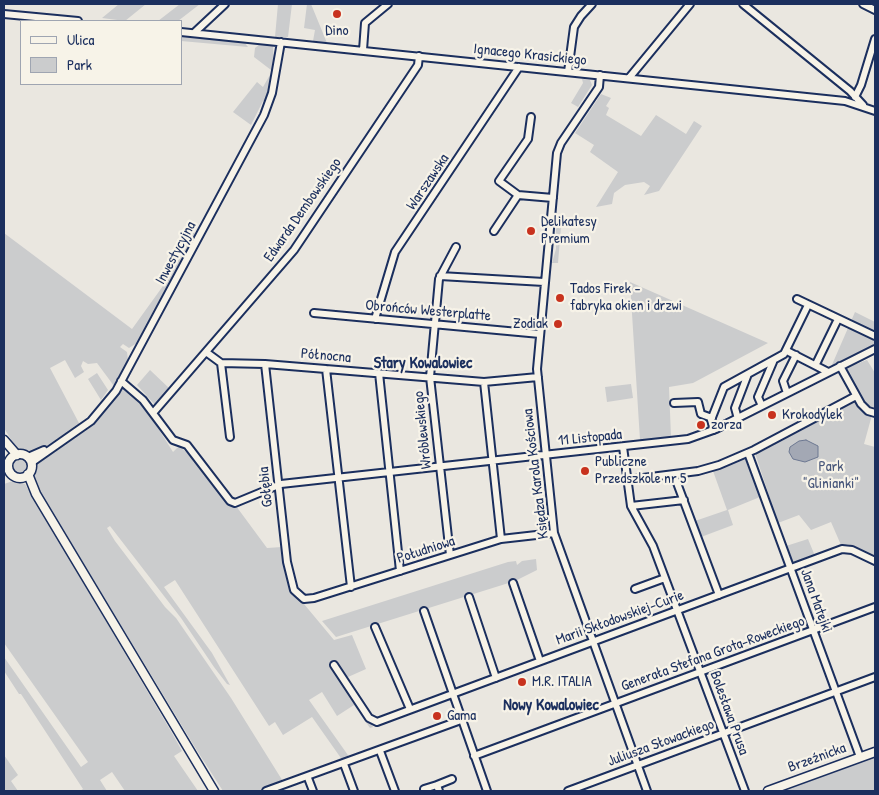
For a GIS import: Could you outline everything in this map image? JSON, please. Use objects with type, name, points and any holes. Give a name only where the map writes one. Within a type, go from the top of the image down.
[{"type":"main road","points":[[4,440],[14,456],[30,460],[25,476]]},
{"type":"main road","points":[[4,477],[14,456]]},
{"type":"main road","points":[[8,472],[25,476],[214,791]]},
{"type":"main road","name":"Brzeźnicka","points":[[768,791],[875,752]]},
{"type":"street","points":[[194,33],[225,4]]},
{"type":"street","points":[[364,50],[365,23],[388,4]]},
{"type":"street","points":[[579,4],[584,11]]},
{"type":"street","points":[[568,72],[572,36],[578,20],[592,4]]},
{"type":"street","points":[[629,78],[690,4]]},
{"type":"street","points":[[743,4],[856,96],[863,106]]},
{"type":"street","points":[[863,4],[875,10]]},
{"type":"street","points":[[4,14],[67,20]]},
{"type":"street","name":"Ignacego Krasickiego","points":[[182,32],[845,101],[875,111]]},
{"type":"street","points":[[856,96],[875,39]]},
{"type":"street","name":"Inwestycyjna","points":[[30,460],[91,421],[109,402],[122,381],[264,115],[272,93],[281,42]]},
{"type":"street","name":"Edwarda Dembowskiego","points":[[153,413],[294,250],[418,65],[419,56]]},
{"type":"street","name":"Warszawska","points":[[375,319],[395,252],[519,67]]},
{"type":"street","name":"Księdza Karola Kościowa","points":[[600,75],[599,87],[559,146],[544,282],[538,377],[554,533],[647,791]]},
{"type":"street","points":[[844,88],[845,101]]},
{"type":"street","points":[[531,117],[528,139],[500,181],[518,195],[553,198]]},
{"type":"street","points":[[494,231],[518,195]]},
{"type":"street","name":"Wróblewskiego","points":[[450,555],[430,378],[440,276],[456,247]]},
{"type":"street","points":[[440,276],[544,282]]},
{"type":"street","points":[[797,299],[875,336]]},
{"type":"street","points":[[714,430],[712,418],[724,387],[773,362],[787,351],[808,305]]},
{"type":"street","name":"Obrońców Westerplatte","points":[[314,313],[435,326],[540,334]]},
{"type":"street","points":[[816,364],[838,319]]},
{"type":"street","name":"11 Listopada","points":[[153,413],[173,440],[187,445],[232,502],[238,502],[279,486],[679,441],[714,430],[875,348]]},
{"type":"street","points":[[787,351],[816,364],[828,372]]},
{"type":"street","points":[[206,352],[221,363],[230,437]]},
{"type":"street","points":[[787,393],[783,380],[796,355]]},
{"type":"street","points":[[762,406],[758,397],[773,362]]},
{"type":"street","name":"Północna","points":[[221,363],[265,364],[484,382],[538,377]]},
{"type":"street","name":"Gołębia","points":[[265,364],[286,562],[294,590],[308,600]]},
{"type":"street","points":[[840,366],[864,408],[875,412]]},
{"type":"street","points":[[326,369],[351,587]]},
{"type":"street","points":[[379,373],[400,571]]},
{"type":"street","points":[[738,418],[734,408],[748,374]]},
{"type":"street","points":[[122,381],[129,385],[153,413]]},
{"type":"street","points":[[484,382],[501,539]]},
{"type":"street","points":[[627,480],[674,475],[712,467],[751,452],[856,396]]},
{"type":"street","points":[[674,403],[698,402],[701,414],[712,418]]},
{"type":"street","name":"Bolesława Prusa","points":[[623,447],[631,506],[650,538],[745,791]]},
{"type":"street","name":"Jana Matejki","points":[[751,452],[791,569],[860,757]]},
{"type":"street","points":[[674,475],[719,595]]},
{"type":"street","points":[[631,506],[684,500]]},
{"type":"street","name":"Południowa","points":[[308,600],[501,539],[554,533]]},
{"type":"street","name":"Marii Skłodowskiej-Curie","points":[[334,665],[373,722],[846,549],[875,561]]},
{"type":"street","points":[[635,589],[665,578]]},
{"type":"street","points":[[513,583],[540,661]]},
{"type":"street","points":[[468,597],[496,678]]},
{"type":"street","name":"Generała Stefana Grota-Roweckiego","points":[[474,756],[875,607]]},
{"type":"street","points":[[424,611],[487,791]]},
{"type":"street","points":[[375,627],[410,709]]},
{"type":"street","name":"Juliusza Słowackiego","points":[[568,791],[875,677]]},
{"type":"street","points":[[269,791],[461,720]]},
{"type":"street","points":[[380,751],[395,791]]},
{"type":"street","points":[[344,764],[354,791]]},
{"type":"street","points":[[308,778],[313,791]]},
{"type":"street","points":[[424,789],[438,788],[452,779]]},
{"type":"green space","points":[[119,4],[146,4],[126,20],[102,18]]},
{"type":"green space","points":[[180,4],[200,4],[179,20],[159,20]]},
{"type":"green space","points":[[278,4],[292,4],[288,37],[275,37]]},
{"type":"green space","points":[[307,4],[311,4],[327,43],[313,41],[315,30],[304,28]]},
{"type":"green space","points":[[182,36],[244,42],[248,47],[182,41]]},
{"type":"green space","points":[[260,44],[273,46],[274,67],[265,101],[263,101],[251,125],[233,112],[257,82],[263,87],[271,73],[271,70],[254,57],[255,48]]},
{"type":"green space","points":[[582,79],[590,80],[592,85],[578,107],[571,103],[583,83]]},
{"type":"green space","points":[[601,94],[611,98],[606,106],[609,108],[606,115],[641,136],[656,115],[686,134],[694,121],[702,126],[659,191],[644,195],[650,186],[644,182],[625,185],[614,193],[612,204],[596,207],[618,172],[590,152],[594,145],[575,133]]},
{"type":"green space","points":[[562,215],[558,263],[552,263],[556,249],[556,216]]},
{"type":"green space","points":[[194,231],[195,236],[137,343],[129,348],[123,344],[120,347],[127,352],[128,360],[114,386],[97,363],[88,364],[83,361],[81,366],[84,372],[75,378],[65,360],[50,368],[80,425],[36,452],[29,454],[18,451],[4,428],[4,233],[132,329],[168,279]]},
{"type":"green space","points":[[630,282],[768,343],[693,383],[669,387],[671,437],[640,440]]},
{"type":"green space","points":[[855,312],[875,322],[875,344],[831,367]]},
{"type":"green space","points":[[867,360],[875,373],[875,410],[869,409],[862,403],[842,369]]},
{"type":"green space","points":[[150,370],[170,389],[155,405],[137,385]]},
{"type":"green space","points":[[97,373],[108,390],[101,400],[88,379]]},
{"type":"green space","points":[[631,384],[633,398],[607,402],[605,387]]},
{"type":"green space","points":[[124,387],[141,401],[173,452],[179,446],[201,465],[236,506],[267,548],[282,547],[289,579],[299,598],[334,640],[352,635],[366,669],[348,677],[347,685],[373,727],[370,728],[354,705],[337,716],[322,692],[309,700],[350,758],[343,761],[312,717],[283,735],[275,722],[269,726],[175,580],[164,587],[212,653],[230,685],[227,684],[214,667],[181,618],[110,526],[107,528],[115,541],[165,607],[176,618],[231,698],[284,783],[258,791],[223,791],[196,749],[30,475],[34,463],[82,433],[106,410]]},
{"type":"green space","name":"Park \"Glinianki\"","points":[[855,397],[872,415],[864,444],[875,447],[875,556],[848,544],[841,545],[831,522],[811,530],[799,515],[778,523],[754,450]]},
{"type":"green space","points":[[19,457],[25,460],[28,466],[25,472],[19,475],[13,472],[10,466],[13,460]]},
{"type":"green space","points":[[745,458],[760,497],[728,510],[733,525],[701,537],[695,521],[727,510],[713,471]]},
{"type":"green space","points":[[16,480],[25,484],[172,733],[182,751],[174,756],[198,791],[125,791],[112,772],[100,780],[107,791],[80,791],[83,789],[4,671],[4,657],[81,767],[88,762],[4,643],[4,484]]},
{"type":"green space","points":[[808,539],[815,556],[792,562],[786,546]]},
{"type":"green space","points":[[536,559],[537,570],[515,581],[336,637],[322,621],[508,562],[516,561],[517,565],[522,561]]},
{"type":"green space","points":[[4,755],[18,775],[11,781],[18,791],[4,791]]},
{"type":"green space","points":[[875,758],[875,791],[782,791]]},
{"type":"shaded area","points":[[806,440],[818,446],[818,457],[805,462],[793,459],[789,452],[790,447],[799,441]]},
{"type":"place","name":"Dino","points":[[337,14]]},
{"type":"place","name":"Delikatesy Premium","points":[[531,231]]},
{"type":"place","name":"Tados Firek - fabryka okien i drzwi","points":[[560,298]]},
{"type":"place","name":"Zodiak","points":[[558,324]]},
{"type":"place","name":"Krokodylek","points":[[772,415]]},
{"type":"place","name":"zorza","points":[[701,425]]},
{"type":"place","name":"Publiczne Przedszkole nr 5","points":[[585,471]]},
{"type":"place","name":"M.R. ITALIA","points":[[522,682]]},
{"type":"place","name":"Gama","points":[[437,716]]},
{"type":"district","name":"Stary Kowalowiec","points":[[423,364]]},
{"type":"district","name":"Nowy Kowalowiec","points":[[551,706]]}]
